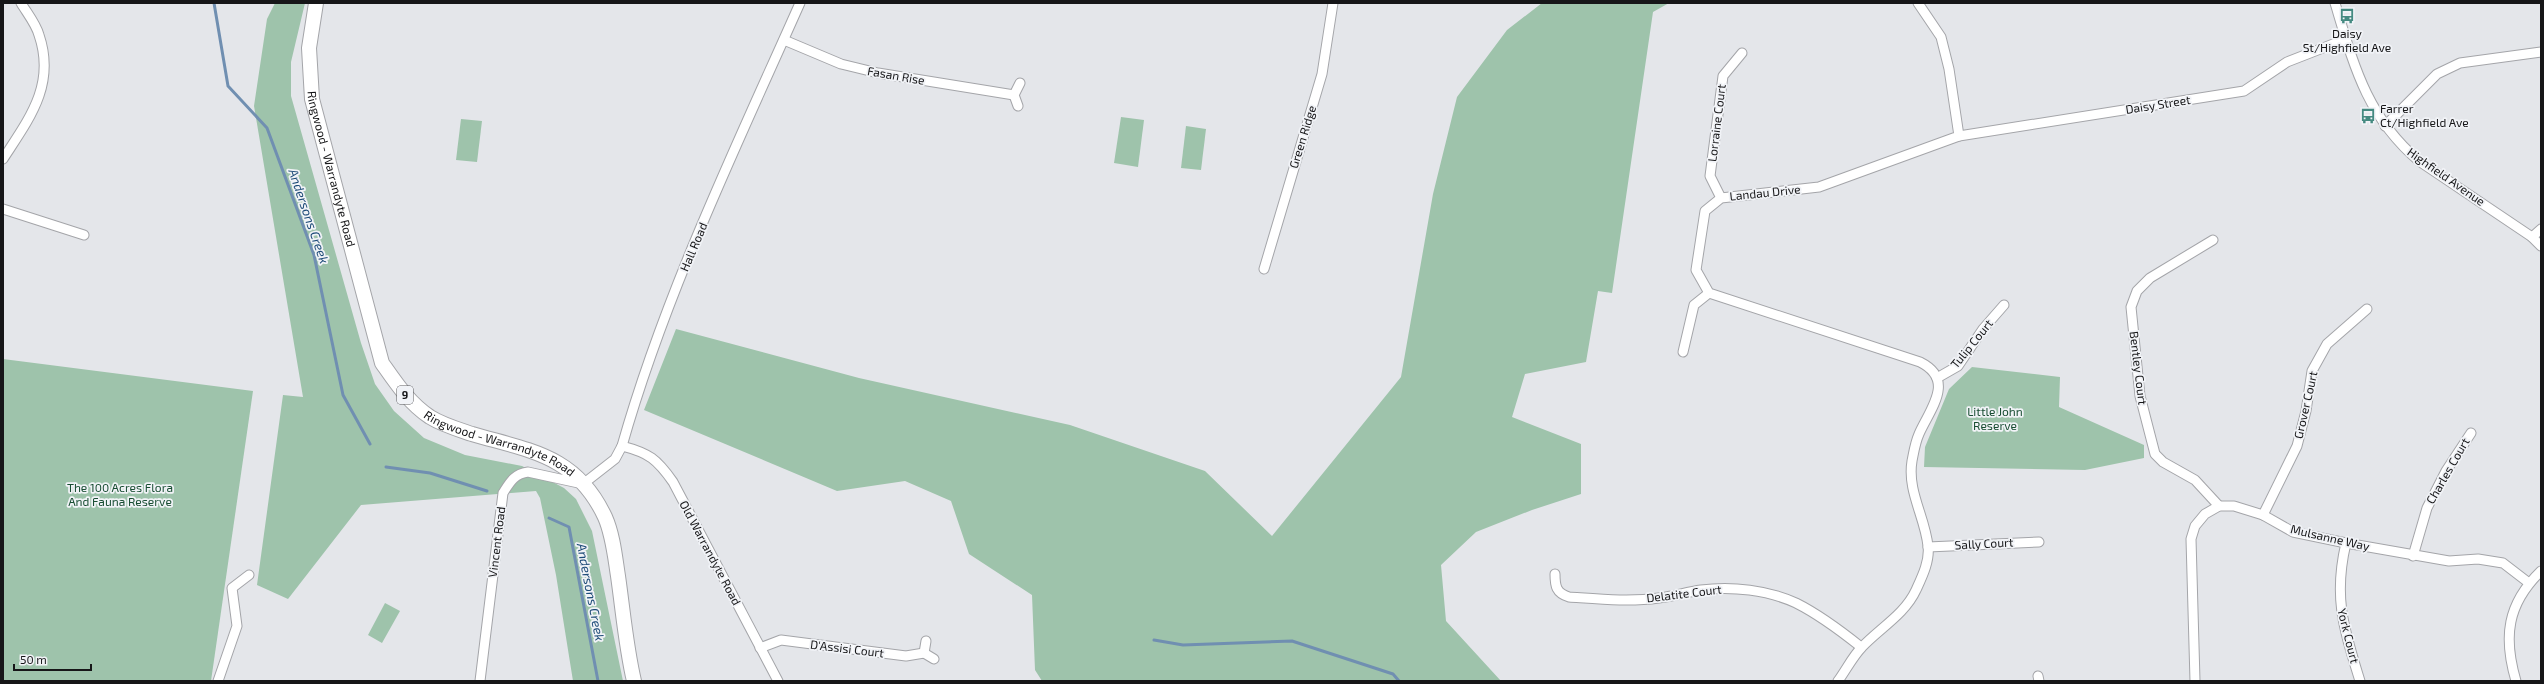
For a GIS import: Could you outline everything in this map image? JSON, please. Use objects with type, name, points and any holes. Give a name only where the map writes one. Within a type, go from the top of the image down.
[{"type":"main road","name":"Ringwood - Warrandyte Road","points":[[316,3],[309,48],[312,98],[382,363],[400,390],[414,405],[430,417],[451,428],[527,449],[553,459],[569,469],[583,484],[605,517],[614,547],[634,681]]},
{"type":"street","points":[[3,159],[37,105],[44,81],[45,62],[39,34],[21,3]]},
{"type":"street","name":"Hall Road","points":[[583,484],[615,459],[622,446],[636,394],[680,280],[800,3]]},
{"type":"street","name":"Green Ridge","points":[[1264,268],[1322,74],[1333,3]]},
{"type":"street","points":[[1918,3],[1941,38],[1949,69],[1960,136]]},
{"type":"street","name":"Highfield Avenue","points":[[2335,3],[2346,39],[2370,103],[2385,126],[2404,148],[2420,161],[2532,237],[2541,246]]},
{"type":"street","name":"Daisy Street","points":[[1960,136],[2244,91],[2287,62],[2346,39]]},
{"type":"street","name":"Fasan Rise","points":[[784,40],[841,64],[878,73],[1014,95]]},
{"type":"street","points":[[2385,126],[2437,74],[2460,63],[2541,52]]},
{"type":"street","name":"Lorraine Court","points":[[1721,198],[1710,176],[1723,76],[1742,53]]},
{"type":"street","points":[[1018,106],[1014,95],[1020,83]]},
{"type":"street","name":"Landau Drive","points":[[1709,293],[1696,270],[1706,211],[1721,198],[1819,187],[1960,136]]},
{"type":"street","points":[[3,209],[84,235]]},
{"type":"street","points":[[2532,237],[2541,229]]},
{"type":"street","name":"Bentley Court","points":[[2213,240],[2150,278],[2137,291],[2131,308],[2140,396],[2155,454],[2163,462],[2195,480],[2219,506]]},
{"type":"street","points":[[1682,352],[1694,305],[1709,293],[1920,362],[1928,366],[1937,378],[1938,397],[1915,445],[1911,469],[1913,491],[1928,547],[1925,570],[1915,592],[1892,621],[1862,647],[1838,681]]},
{"type":"street","name":"Tulip Court","points":[[1937,378],[1958,366],[1983,329],[2004,305]]},
{"type":"street","name":"Grover Court","points":[[2263,515],[2297,446],[2306,411],[2312,371],[2327,344],[2367,309]]},
{"type":"street","name":"Charles Court","points":[[2413,556],[2427,508],[2446,470],[2471,433]]},
{"type":"street","name":"Old Warrandyte Road","points":[[622,446],[641,450],[651,456],[669,476],[778,681]]},
{"type":"street","name":"Vincent Road","points":[[480,681],[503,494],[512,479],[520,473],[528,472],[583,484]]},
{"type":"street","points":[[2195,681],[2191,539],[2196,526],[2206,514],[2219,506]]},
{"type":"street","name":"Mulsanne Way","points":[[2219,506],[2234,506],[2263,515],[2293,532],[2346,543],[2413,556],[2449,561],[2478,559],[2503,563],[2529,583]]},
{"type":"street","name":"Sally Court","points":[[1928,547],[2039,542]]},
{"type":"street","name":"York Court","points":[[2346,543],[2339,571],[2340,599],[2343,623],[2360,681]]},
{"type":"street","points":[[2516,681],[2508,643],[2509,624],[2517,602],[2529,583],[2541,571]]},
{"type":"street","name":"Delatite Court","points":[[1555,574],[1555,586],[1560,594],[1569,597],[1636,599],[1660,598],[1702,590],[1723,589],[1760,592],[1796,603],[1830,622],[1862,647]]},
{"type":"street","points":[[218,681],[237,626],[232,588],[249,575]]},
{"type":"street","name":"D'Assisi Court","points":[[760,648],[781,640],[906,656],[924,654]]},
{"type":"street","points":[[926,641],[924,654],[934,659]]},
{"type":"green space","points":[[275,3],[305,3],[291,62],[291,96],[361,343],[375,384],[394,411],[424,438],[465,455],[522,466],[564,488],[576,499],[592,531],[623,681],[573,681],[556,575],[540,498],[536,491],[361,505],[288,599],[257,585],[283,395],[303,397],[254,106],[267,19]]},
{"type":"green space","points":[[1542,3],[1669,3],[1653,12],[1612,293],[1598,291],[1586,362],[1525,374],[1512,417],[1581,444],[1581,494],[1532,510],[1476,532],[1441,565],[1446,621],[1501,681],[1042,681],[1035,670],[1032,595],[969,554],[951,501],[905,481],[837,491],[644,410],[676,329],[859,378],[1070,425],[1205,471],[1272,536],[1401,377],[1433,194],[1457,97],[1507,30]]},
{"type":"green space","points":[[1121,117],[1144,120],[1138,167],[1114,163]]},
{"type":"green space","points":[[461,119],[482,121],[477,162],[456,160]]},
{"type":"green space","points":[[1186,126],[1206,129],[1201,170],[1181,168]]},
{"type":"green space","name":"The 100 Acres Flora And Fauna Reserve","points":[[3,359],[253,391],[211,681],[3,681]]},
{"type":"green space","name":"Little John Reserve","points":[[1972,367],[2060,377],[2059,407],[2144,445],[2144,458],[2085,470],[1924,467],[1925,447],[1949,389]]},
{"type":"green space","points":[[385,603],[400,611],[382,643],[368,635]]},
{"type":"waterway","name":"Andersons Creek","points":[[214,3],[228,86],[267,128],[314,255],[343,395],[370,444]]},
{"type":"waterway","name":"Andersons Creek","points":[[386,467],[430,473],[487,491]]},
{"type":"waterway","name":"Andersons Creek","points":[[549,518],[569,527],[598,681]]},
{"type":"waterway","points":[[1154,640],[1183,645],[1292,641],[1393,674],[1399,681]]},
{"type":"place","name":"Daisy St/Highfield Ave","points":[[2347,16]]},
{"type":"place","name":"Farrer Ct/Highfield Ave","points":[[2368,116]]}]
